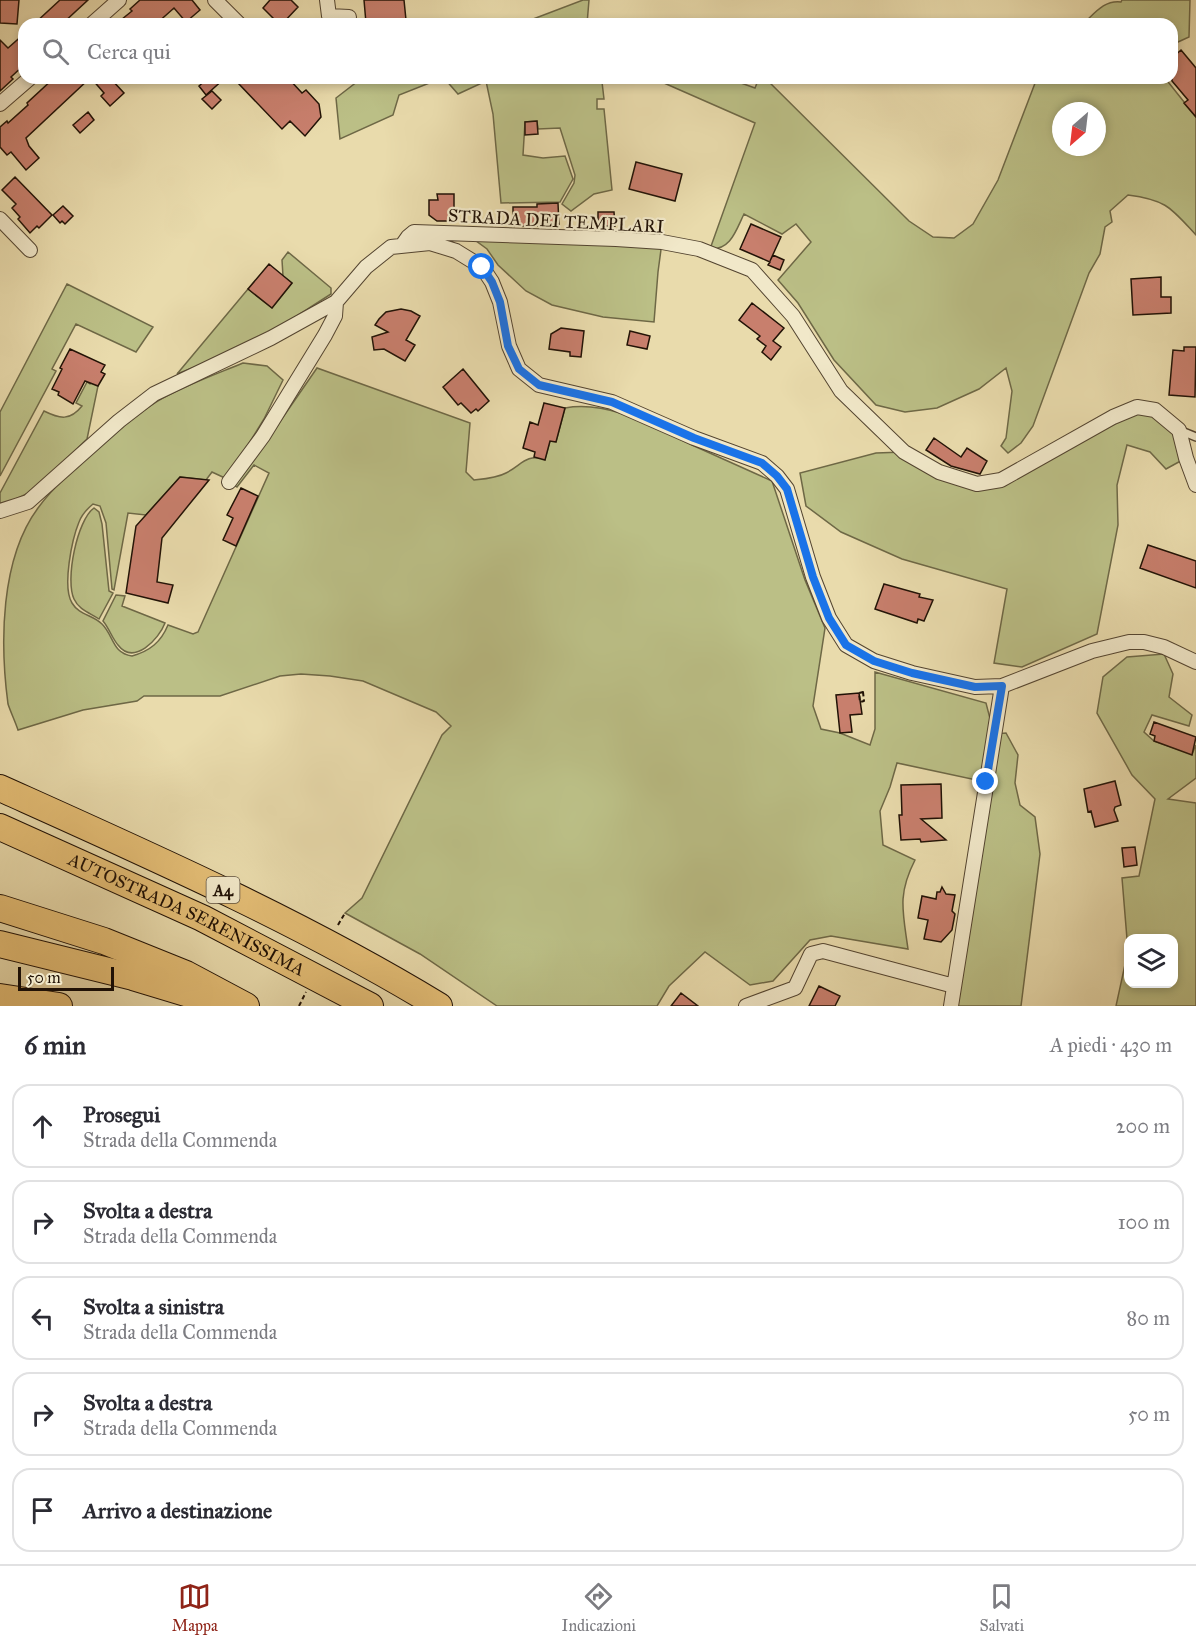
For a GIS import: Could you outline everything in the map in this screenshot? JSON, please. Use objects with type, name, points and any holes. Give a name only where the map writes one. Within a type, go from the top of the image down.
[{"type":"highway","name":"AUTOSTRADA SERENISSIMA","points":[[0,788],[218,888],[392,977],[439,1006]]},
{"type":"highway","name":"AUTOSTRADA SERENISSIMA","points":[[0,827],[202,918],[370,1006]]},
{"type":"highway","points":[[0,908],[104,941],[186,974],[246,1006]]},
{"type":"highway","points":[[0,944],[133,977],[230,1006]]},
{"type":"highway","points":[[0,961],[172,1006]]},
{"type":"highway","points":[[0,997],[59,1006]]},
{"type":"street","points":[[99,18],[119,0]]},
{"type":"street","points":[[215,0],[233,18]]},
{"type":"street","points":[[327,0],[329,16],[349,17]]},
{"type":"street","points":[[0,104],[23,84]]},
{"type":"street","points":[[0,219],[30,250]]},
{"type":"street","name":"STRADA DEI TEMPLARI","points":[[336,302],[366,267],[391,247],[403,244],[414,232],[662,242],[699,249],[752,270],[793,316],[841,391],[904,452],[939,472],[977,484],[1001,480],[1113,417],[1137,407],[1155,410],[1179,430]]},
{"type":"street","points":[[403,244],[430,243],[456,251],[482,267],[492,282],[500,302],[508,346],[519,369],[539,385],[612,402],[694,438],[762,463],[777,476],[787,489],[813,577],[829,618],[846,645],[874,661],[912,673],[975,687],[1002,686],[1092,651],[1130,642],[1164,646],[1196,662]]},
{"type":"street","points":[[229,482],[263,436],[325,335],[335,316],[336,302]]},
{"type":"street","points":[[0,511],[28,502],[119,421],[154,394],[271,338],[336,302]]},
{"type":"street","points":[[1179,430],[1196,485]]},
{"type":"street","points":[[951,1006],[1002,686]]},
{"type":"street","points":[[746,1006],[795,988],[811,954],[823,951],[954,986]]},
{"type":"lane","points":[[1179,430],[1196,437]]},
{"type":"path","points":[[338,925],[345,913]]},
{"type":"path","points":[[299,1006],[307,989]]},
{"type":"green space","points":[[583,0],[589,0],[588,18],[536,18]]},
{"type":"green space","points":[[1122,0],[1190,0],[1189,37],[1178,42],[1178,18],[1090,18],[1105,5]]},
{"type":"green space","points":[[354,84],[427,84],[399,95],[393,115],[340,139],[336,98]]},
{"type":"green space","points":[[449,84],[480,84],[458,94]]},
{"type":"green space","points":[[487,84],[602,84],[604,99],[597,99],[597,109],[604,109],[612,190],[594,194],[571,211],[562,204],[574,183],[575,175],[560,128],[538,129],[537,121],[525,122],[523,155],[543,158],[565,156],[573,179],[560,202],[501,203],[493,114]]},
{"type":"green space","points":[[666,84],[744,84],[755,88],[757,84],[771,84],[909,221],[933,237],[954,238],[973,224],[998,180],[1035,84],[1170,84],[1196,117],[1196,235],[1174,212],[1152,200],[1128,195],[1110,211],[1112,222],[1105,227],[1100,254],[1089,273],[1033,426],[1021,443],[1008,453],[1001,446],[1006,438],[1012,391],[1006,368],[979,389],[937,408],[905,412],[876,405],[834,360],[798,303],[778,280],[811,242],[796,224],[782,234],[744,214],[728,243],[710,249],[755,123]]},
{"type":"green space","points":[[468,235],[662,242],[654,322],[603,317],[552,305],[526,291],[498,265],[487,249]]},
{"type":"green space","points":[[288,252],[331,288],[331,294],[272,332],[177,374],[248,289],[272,308],[292,283],[283,276],[282,260]]},
{"type":"green space","points":[[67,284],[153,327],[136,352],[76,324],[52,369],[56,371],[0,476],[0,412]]},
{"type":"green space","points":[[243,363],[267,366],[283,380],[264,419],[227,479],[212,472],[206,480],[180,477],[146,515],[128,513],[114,590],[112,589],[106,523],[100,506],[93,504],[79,522],[69,563],[69,596],[78,610],[102,624],[117,648],[132,656],[144,651],[158,641],[168,625],[193,634],[198,632],[269,473],[254,465],[237,487],[232,484],[261,449],[317,368],[470,423],[466,472],[474,480],[502,475],[528,459],[545,459],[550,441],[556,442],[565,408],[598,408],[614,411],[647,423],[772,481],[805,580],[825,628],[813,706],[821,729],[840,733],[870,745],[875,729],[875,672],[986,703],[994,734],[1006,733],[1018,755],[1015,783],[1020,805],[1035,817],[1040,854],[1021,1006],[951,1006],[986,782],[897,763],[880,811],[883,845],[915,860],[906,883],[903,904],[908,949],[831,936],[810,940],[773,981],[750,985],[705,952],[669,986],[657,1006],[497,1006],[420,954],[345,913],[362,898],[442,735],[451,726],[436,712],[363,681],[301,674],[280,676],[220,696],[144,696],[137,701],[83,710],[18,730],[8,704],[4,629],[10,577],[25,529],[51,492],[73,470],[148,407],[177,391]]},
{"type":"green space","points":[[87,382],[98,386],[87,439],[33,491],[0,506],[0,493],[44,411],[65,417],[78,411],[82,406],[76,403]]},
{"type":"green space","points":[[1137,407],[1179,430],[1186,458],[1166,469],[1150,452],[1127,445],[1117,485],[1118,525],[1097,634],[1022,667],[994,663],[1007,589],[902,559],[841,532],[806,506],[800,473],[876,453],[904,452],[977,484]]},
{"type":"green space","points":[[94,508],[99,512],[102,524],[109,591],[113,593],[99,619],[76,603],[71,578],[78,537],[82,525]]},
{"type":"green space","points":[[116,595],[125,596],[122,606],[165,623],[152,643],[145,648],[131,653],[124,651],[103,621]]},
{"type":"green space","points":[[1164,654],[1173,674],[1169,697],[1192,715],[1189,726],[1152,715],[1144,732],[1154,741],[1192,754],[1196,745],[1196,778],[1168,799],[1196,803],[1196,1006],[1116,1006],[1124,969],[1124,988],[1178,988],[1178,934],[1127,934],[1122,878],[1139,876],[1155,799],[1132,775],[1097,713],[1103,677],[1127,657]]},
{"type":"building","points":[[0,0],[19,0],[17,24],[0,23]]},
{"type":"building","points":[[60,0],[88,0],[68,18],[40,18]]},
{"type":"building","points":[[140,0],[192,0],[200,10],[191,18],[183,18],[174,8],[163,18],[123,18],[132,11],[130,9]]},
{"type":"building","points":[[270,0],[291,0],[298,7],[288,18],[273,18],[263,8]]},
{"type":"building","points":[[364,0],[404,0],[406,18],[366,18]]},
{"type":"building","points":[[18,39],[18,71],[11,77],[13,79],[0,91],[0,40],[8,48]]},
{"type":"building","points":[[1181,50],[1196,68],[1196,117],[1184,103],[1188,100],[1175,84],[1178,84],[1178,53]]},
{"type":"building","points":[[48,84],[84,84],[26,138],[29,146],[39,158],[26,170],[11,152],[7,155],[0,147],[0,127],[7,121],[8,123],[28,105],[27,103]]},
{"type":"building","points":[[96,84],[116,84],[124,93],[110,106],[101,96],[104,93]]},
{"type":"building","points":[[201,84],[218,84],[206,95],[199,86]]},
{"type":"building","points":[[239,84],[294,84],[302,93],[306,90],[319,104],[321,117],[305,136],[290,121],[282,129]]},
{"type":"building","points":[[212,91],[221,100],[212,109],[202,99]]},
{"type":"building","points":[[88,112],[94,120],[80,133],[73,125]]},
{"type":"building","points":[[537,121],[538,134],[525,135],[525,122]]},
{"type":"building","points":[[636,162],[682,174],[675,201],[629,189]]},
{"type":"building","points":[[15,177],[52,215],[39,228],[37,226],[30,233],[12,208],[16,204],[2,190]]},
{"type":"building","points":[[437,194],[454,194],[454,221],[437,221],[429,215],[429,200],[438,200]]},
{"type":"building","points":[[558,203],[559,226],[513,226],[513,207],[537,207],[537,204]]},
{"type":"building","points":[[63,206],[73,216],[65,224],[62,221],[60,223],[53,215]]},
{"type":"building","points":[[598,212],[614,212],[615,226],[598,226]]},
{"type":"building","points":[[751,224],[781,237],[770,261],[773,255],[784,260],[780,270],[768,265],[770,262],[740,249]]},
{"type":"building","points":[[269,264],[292,283],[272,308],[248,289]]},
{"type":"building","points":[[1161,277],[1161,297],[1171,297],[1171,313],[1133,315],[1131,279]]},
{"type":"building","points":[[752,303],[784,328],[773,341],[781,347],[771,360],[762,352],[766,346],[757,339],[760,336],[739,320]]},
{"type":"building","points":[[401,309],[420,316],[406,340],[415,345],[405,361],[384,349],[374,350],[372,337],[388,332],[375,325],[386,312]]},
{"type":"building","points":[[561,328],[584,331],[581,357],[570,356],[570,352],[549,349],[551,334]]},
{"type":"building","points":[[630,331],[650,336],[647,349],[627,345]]},
{"type":"building","points":[[1184,347],[1196,347],[1195,397],[1169,395],[1173,350],[1184,351]]},
{"type":"building","points":[[70,349],[105,365],[101,372],[105,374],[98,386],[85,381],[73,404],[52,389]]},
{"type":"building","points":[[463,369],[489,401],[478,411],[476,409],[471,413],[461,403],[458,405],[443,387]]},
{"type":"building","points":[[544,403],[565,408],[556,442],[550,441],[545,460],[534,457],[535,452],[523,448],[530,422],[538,425]]},
{"type":"building","points":[[934,438],[961,457],[967,448],[987,461],[980,474],[951,466],[926,450]]},
{"type":"building","points":[[180,477],[209,480],[162,538],[157,582],[173,585],[168,603],[126,593],[136,526]]},
{"type":"building","points":[[241,488],[258,496],[236,546],[223,540],[233,518],[227,515]]},
{"type":"building","points":[[1148,545],[1196,561],[1196,588],[1140,568]]},
{"type":"building","points":[[884,584],[933,600],[924,621],[918,619],[917,623],[875,609]]},
{"type":"building","points":[[859,693],[862,714],[850,715],[852,732],[840,733],[836,695]]},
{"type":"building","points":[[1154,722],[1196,737],[1192,755],[1154,741],[1155,736],[1150,734]]},
{"type":"building","points":[[1115,781],[1121,805],[1115,807],[1114,810],[1118,821],[1095,827],[1091,811],[1088,812],[1084,789]]},
{"type":"building","points":[[941,784],[942,818],[921,819],[946,840],[921,842],[920,839],[901,840],[899,815],[902,815],[901,785]]},
{"type":"building","points":[[1135,847],[1137,865],[1124,867],[1122,848]]},
{"type":"building","points":[[942,887],[946,894],[955,895],[952,930],[941,942],[924,939],[928,920],[918,918],[922,896],[936,899],[937,892],[940,892]]},
{"type":"building","points":[[819,986],[840,996],[835,1006],[809,1006]]},
{"type":"building","points":[[681,993],[698,1006],[671,1006]]},
{"type":"route","points":[[482,267],[492,282],[500,302],[508,346],[519,369],[539,385],[612,402],[694,438],[762,463],[777,476],[787,489],[813,577],[829,618],[846,645],[874,661],[912,673],[975,687],[1002,686],[986,782]]}]
